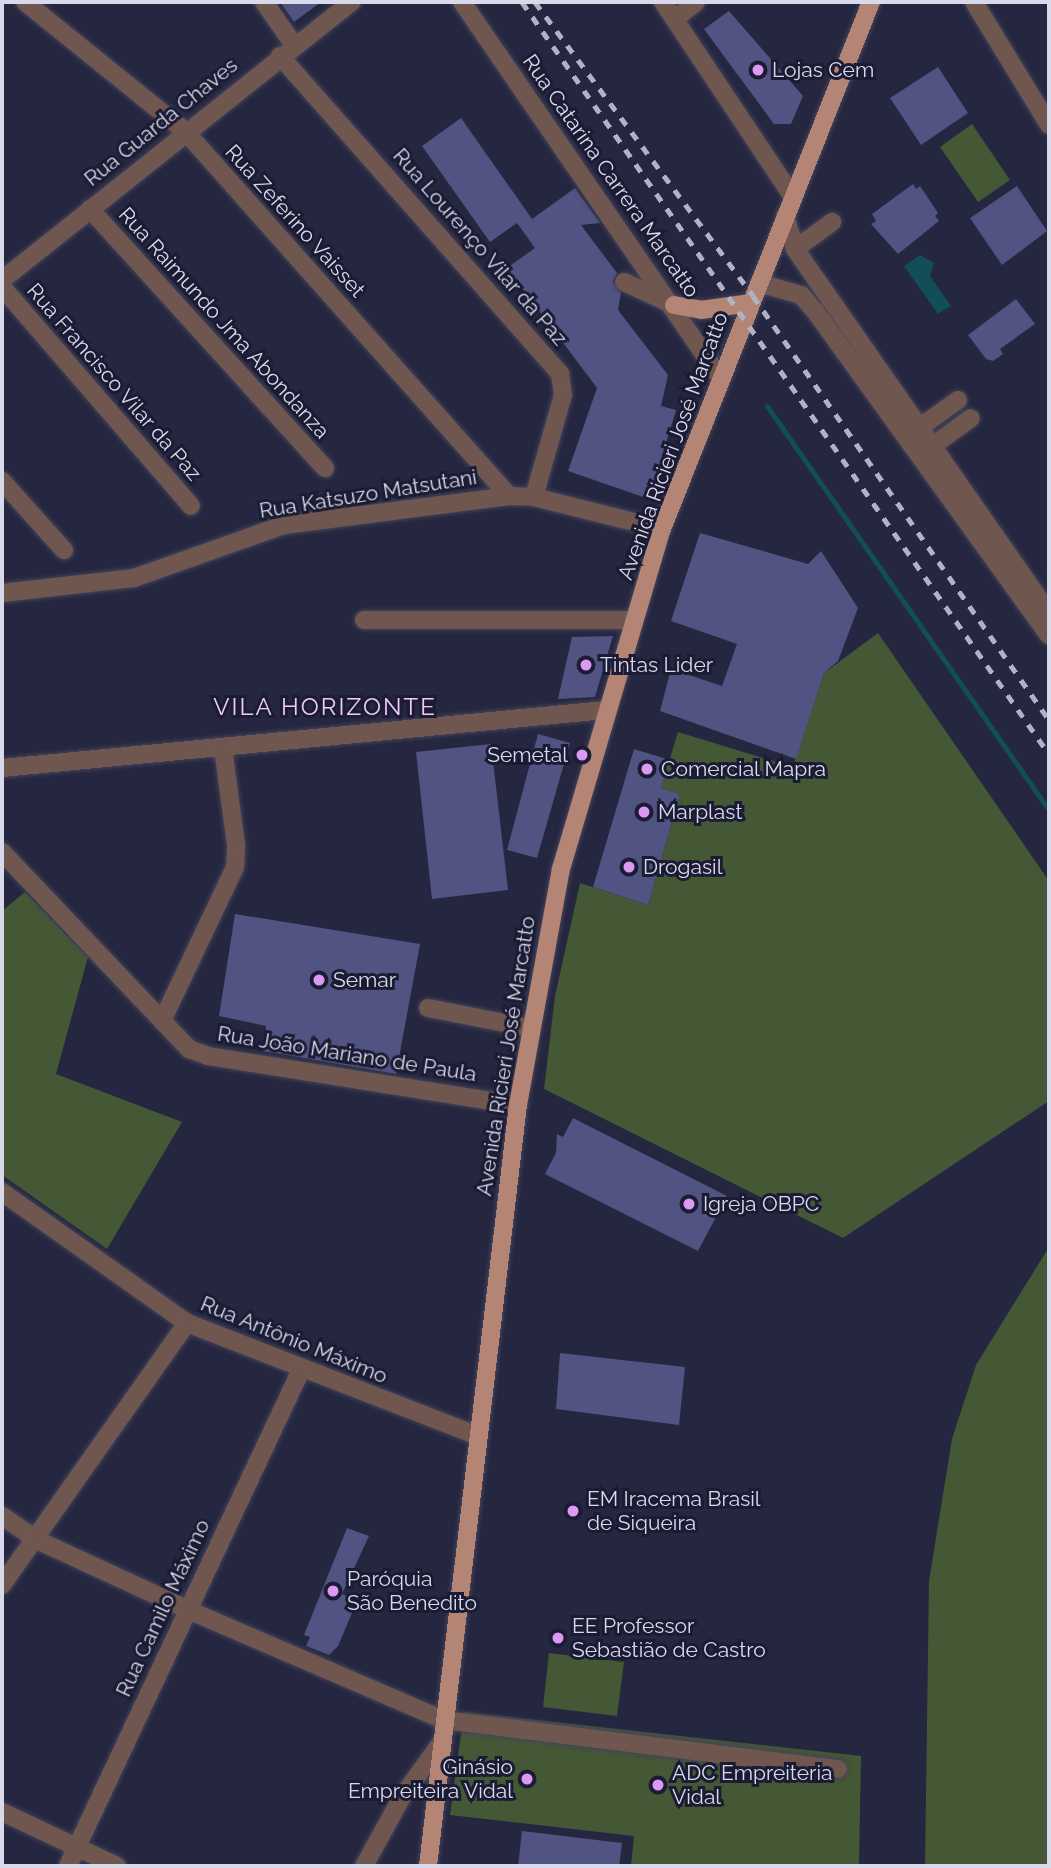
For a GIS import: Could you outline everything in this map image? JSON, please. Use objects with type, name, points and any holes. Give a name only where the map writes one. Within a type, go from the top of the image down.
[{"type":"main road","name":"Avenida Ricieri José Marcatto","points":[[428,1866],[518,1105],[561,869],[606,710],[662,529],[785,216],[791,194],[871,2]]},
{"type":"main road","name":"Avenida Ricieri José Marcatto","points":[[759,283],[761,255],[778,211],[791,194]]},
{"type":"main road","points":[[674,305],[701,310],[750,303]]},
{"type":"street","name":"Rua Zeferino Vaisset","points":[[24,2],[185,131],[509,496]]},
{"type":"street","points":[[264,2],[294,45]]},
{"type":"street","name":"Rua Guarda Chaves","points":[[2,280],[185,131],[352,2]]},
{"type":"street","name":"Rua Catarina Carrera Marcatto","points":[[462,2],[674,305],[720,377]]},
{"type":"street","points":[[663,2],[791,194]]},
{"type":"street","points":[[675,19],[696,2]]},
{"type":"street","points":[[974,2],[1049,125]]},
{"type":"street","name":"Rua Lourenço Vilar da Paz","points":[[280,56],[560,374],[563,395],[534,497]]},
{"type":"street","name":"Rua Raimundo Jma Abondanza","points":[[90,209],[325,468]]},
{"type":"street","points":[[785,216],[795,249],[919,428],[952,488],[1049,636]]},
{"type":"street","points":[[795,249],[832,222]]},
{"type":"street","points":[[624,282],[674,305]]},
{"type":"street","points":[[759,283],[801,295],[1049,613]]},
{"type":"street","name":"Rua Francisco Vilar da Paz","points":[[2,287],[191,506]]},
{"type":"street","points":[[919,428],[958,400]]},
{"type":"street","points":[[931,447],[971,418]]},
{"type":"street","points":[[2,481],[64,550]]},
{"type":"street","name":"Rua Katsuzo Matsutani","points":[[2,593],[134,578],[284,526],[509,496],[534,497],[662,529]]},
{"type":"street","points":[[364,620],[635,620]]},
{"type":"street","points":[[2,768],[606,710]]},
{"type":"street","points":[[162,1021],[234,867],[236,845],[223,747]]},
{"type":"street","name":"Rua João Mariano de Paula","points":[[2,852],[189,1049],[208,1056],[518,1105]]},
{"type":"street","points":[[428,1008],[530,1028]]},
{"type":"street","name":"Rua Antônio Máximo","points":[[2,1192],[187,1324],[478,1436]]},
{"type":"street","points":[[2,1585],[37,1540],[187,1324]]},
{"type":"street","name":"Rua Camilo Máximo","points":[[68,1866],[186,1609],[301,1370]]},
{"type":"street","points":[[2,1516],[37,1540],[186,1609],[444,1720],[838,1769]]},
{"type":"street","points":[[364,1866],[402,1797],[443,1740]]},
{"type":"street","points":[[2,1812],[117,1866]]},
{"type":"shaded area","points":[[972,124],[1010,180],[978,202],[940,147]]},
{"type":"shaded area","points":[[920,255],[934,263],[930,276],[951,306],[938,314],[904,266]]},
{"type":"shaded area","points":[[878,633],[1049,881],[1049,1101],[843,1238],[544,1089],[555,996],[580,883],[648,905],[680,794],[661,788],[678,732],[793,767],[824,673]]},
{"type":"shaded area","points":[[25,892],[88,957],[56,1074],[182,1122],[107,1249],[2,1175],[2,911]]},
{"type":"shaded area","points":[[1049,1247],[1049,1866],[925,1866],[929,1581],[952,1439],[976,1365]]},
{"type":"shaded area","points":[[549,1653],[624,1662],[617,1716],[543,1707]]},
{"type":"shaded area","name":"ADC Empreiteria Vidal","points":[[464,1712],[861,1756],[859,1866],[631,1866],[634,1836],[450,1815]]},
{"type":"building","points":[[280,2],[321,2],[294,22]]},
{"type":"building","name":"Lojas Cem","points":[[729,11],[803,96],[791,124],[774,124],[704,29]]},
{"type":"building","points":[[938,67],[968,113],[921,145],[890,98]]},
{"type":"building","points":[[461,118],[532,219],[575,188],[600,223],[581,225],[617,273],[613,282],[621,293],[618,310],[668,375],[661,406],[676,410],[649,499],[568,471],[597,388],[507,268],[535,248],[517,223],[490,242],[422,146]]},
{"type":"building","points":[[913,184],[916,189],[920,186],[938,213],[935,216],[939,221],[898,254],[871,224],[876,221],[872,214]]},
{"type":"building","points":[[1017,186],[1047,231],[1002,265],[970,218]]},
{"type":"building","points":[[1016,299],[1035,324],[1000,349],[1003,354],[993,361],[986,359],[968,335]]},
{"type":"building","points":[[700,533],[808,564],[821,551],[858,608],[838,661],[824,673],[796,759],[660,711],[671,669],[722,686],[737,644],[671,621]]},
{"type":"building","name":"Tintas Lider","points":[[613,636],[595,697],[558,699],[572,637]]},
{"type":"building","points":[[538,734],[570,743],[537,858],[507,850]]},
{"type":"building","points":[[491,744],[508,890],[432,899],[416,752]]},
{"type":"building","points":[[634,749],[670,760],[661,788],[680,794],[648,905],[593,887]]},
{"type":"building","name":"Semar","points":[[235,914],[420,944],[396,1074],[263,1051],[266,1026],[219,1016]]},
{"type":"building","points":[[573,1118],[727,1196],[698,1251],[545,1174],[556,1153],[557,1134],[563,1137]]},
{"type":"building","points":[[560,1353],[685,1367],[679,1425],[556,1409]]},
{"type":"building","name":"Paróquia São Benedito","points":[[347,1528],[369,1536],[342,1594],[357,1601],[338,1646],[329,1655],[306,1646],[310,1637],[304,1635]]},
{"type":"building","points":[[522,1831],[622,1843],[619,1866],[518,1866]]},
{"type":"waterway","points":[[767,406],[1049,810]]},
{"type":"railway","points":[[522,2],[1049,754]]},
{"type":"railway","points":[[535,2],[753,296],[1049,720]]},
{"type":"place","name":"Lojas Cem","points":[[758,70]]},
{"type":"place","name":"Tintas Lider","points":[[586,665]]},
{"type":"place","name":"Semetal","points":[[582,755]]},
{"type":"place","name":"Comercial Mapra","points":[[647,769]]},
{"type":"place","name":"Marplast","points":[[644,812]]},
{"type":"place","name":"Drogasil","points":[[629,867]]},
{"type":"place","name":"Semar","points":[[319,980]]},
{"type":"place","name":"Igreja OBPC","points":[[689,1204]]},
{"type":"place","name":"EM Iracema Brasil de Siqueira","points":[[573,1511]]},
{"type":"place","name":"Paróquia São Benedito","points":[[333,1591]]},
{"type":"place","name":"EE Professor Sebastião de Castro","points":[[558,1638]]},
{"type":"place","name":"Ginásio Empreiteira Vidal","points":[[527,1779]]},
{"type":"place","name":"ADC Empreiteria Vidal","points":[[658,1785]]},
{"type":"district","name":"VILA HORIZONTE","points":[[325,707]]}]
